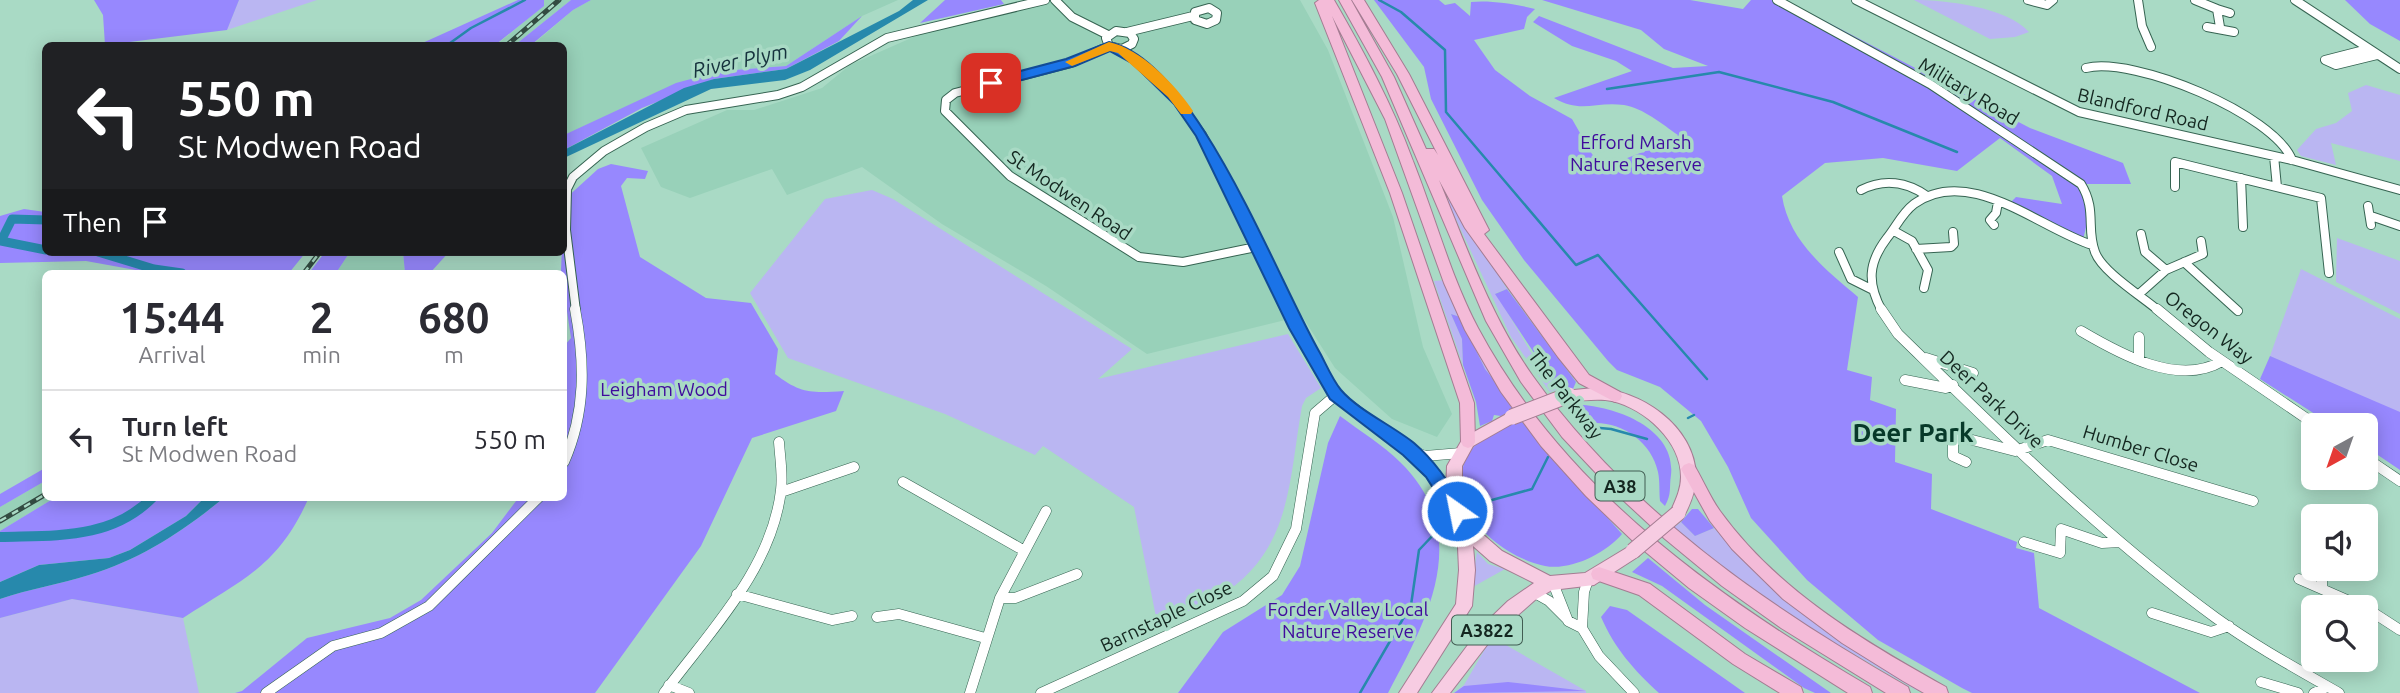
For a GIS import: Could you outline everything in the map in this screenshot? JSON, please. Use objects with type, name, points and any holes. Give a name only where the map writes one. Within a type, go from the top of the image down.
[{"type":"highway","name":"The Parkway","points":[[1345,0],[1377,53],[1408,116],[1436,191],[1494,324],[1517,364],[1555,415],[1595,462],[1658,522],[1742,590],[1820,646],[1902,693]]},
{"type":"highway","name":"A38","points":[[1358,0],[1403,74],[1503,271]]},
{"type":"highway","name":"A38","points":[[1323,1],[1358,62],[1417,190],[1451,286],[1473,332],[1498,376],[1553,447],[1648,545],[1766,635],[1864,693]]},
{"type":"highway","name":"A38","points":[[1323,1],[1396,193],[1467,402],[1464,447]]},
{"type":"highway","name":"A38","points":[[1408,116],[1455,201],[1503,271],[1579,373],[1590,383],[1615,396]]},
{"type":"highway","points":[[1689,469],[1714,513],[1738,544],[1771,576],[1846,636],[1940,693]]},
{"type":"highway","points":[[1594,577],[1644,589],[1739,659],[1795,693]]},
{"type":"main road","points":[[1569,396],[1615,396],[1648,412],[1672,431],[1685,452],[1689,469],[1688,491],[1678,513],[1633,551],[1594,577],[1551,583],[1496,556],[1461,518],[1453,478],[1464,447],[1512,417],[1569,396]]},
{"type":"main road","name":"A3822","points":[[1407,693],[1464,606],[1467,570],[1461,518]]},
{"type":"main road","name":"A3822","points":[[1440,693],[1492,623],[1513,604],[1551,583]]},
{"type":"street","points":[[567,188],[582,166],[645,128],[681,112],[710,104],[749,101],[791,92],[826,76],[887,38],[1045,0]]},
{"type":"street","points":[[1055,0],[1072,17],[1108,35],[1195,19],[1133,41],[1122,49]]},
{"type":"street","name":"Military Road","points":[[1777,0],[1930,85],[2081,184],[2092,198],[2095,210],[2092,245]]},
{"type":"street","name":"Blandford Road","points":[[1856,0],[2078,112],[2292,160],[2400,190]]},
{"type":"street","points":[[2028,0],[2047,5],[2053,0]]},
{"type":"street","points":[[2138,0],[2142,26],[2151,47]]},
{"type":"street","points":[[2195,0],[2230,13]]},
{"type":"street","points":[[2295,0],[2400,69]]},
{"type":"street","points":[[2217,9],[2220,27]]},
{"type":"street","points":[[2207,27],[2220,27],[2234,32]]},
{"type":"street","points":[[1127,32],[1133,41],[1137,60]]},
{"type":"street","points":[[1108,35],[1105,41],[1109,47],[1122,49],[1137,60],[1179,100],[1202,135],[1256,247],[1323,377],[1335,395],[1409,450],[1432,472],[1461,518]]},
{"type":"street","name":"St Modwen Road","points":[[1109,47],[1071,62],[955,93],[946,100],[945,111],[1010,176],[1139,257],[1152,262],[1187,263],[1256,247]]},
{"type":"street","points":[[2368,49],[2325,60],[2336,65],[2377,55]]},
{"type":"street","points":[[2086,68],[2094,65],[2151,75],[2199,90],[2218,99],[2287,147],[2292,160]]},
{"type":"street","points":[[2274,156],[2277,187]]},
{"type":"street","points":[[2175,187],[2175,162],[2321,198],[2329,273]]},
{"type":"street","points":[[2241,178],[2243,227]]},
{"type":"street","points":[[1861,190],[1871,183],[1909,185],[1927,196]]},
{"type":"street","points":[[1871,289],[1870,274],[1875,253],[1907,211],[1927,196],[1947,190],[1998,202],[2074,241],[2092,245]]},
{"type":"street","points":[[1994,225],[1990,220],[1996,213],[1998,202]]},
{"type":"street","points":[[2368,206],[2371,221],[2400,226]]},
{"type":"street","points":[[567,226],[583,356],[578,412],[567,451]]},
{"type":"street","points":[[1894,231],[1910,240],[1916,248],[1928,271],[1924,288]]},
{"type":"street","points":[[1916,248],[1951,247],[1954,244],[1953,232]]},
{"type":"street","points":[[2141,234],[2145,252],[2166,270]]},
{"type":"street","points":[[2139,294],[2166,270],[2203,254],[2201,241]]},
{"type":"street","name":"Oregon Way","points":[[2092,245],[2100,262],[2139,294],[2222,361],[2301,415]]},
{"type":"street","points":[[1839,252],[1851,279],[1871,289]]},
{"type":"street","points":[[2184,262],[2238,311]]},
{"type":"street","name":"Deer Park Drive","points":[[1871,289],[1885,317],[1921,356],[2120,542],[2173,586],[2230,626],[2339,693]]},
{"type":"street","points":[[2081,331],[2108,349],[2193,372],[2222,361]]},
{"type":"street","points":[[2139,337],[2140,358]]},
{"type":"street","points":[[1921,356],[1973,373]]},
{"type":"street","points":[[1905,380],[1946,388],[1952,385]]},
{"type":"street","name":"Barnstaple Close","points":[[1041,693],[1243,601],[1273,576],[1283,561],[1296,529],[1315,413],[1335,395]]},
{"type":"street","points":[[1966,462],[1953,456],[1953,435],[2005,450],[2020,451]]},
{"type":"street","name":"Humber Close","points":[[2020,451],[2039,440],[2062,442],[2253,501]]},
{"type":"street","points":[[689,693],[666,689],[737,594],[766,541],[781,492],[779,442]]},
{"type":"street","points":[[1409,450],[1425,456],[1464,447]]},
{"type":"street","points":[[2378,466],[2400,481]]},
{"type":"street","points":[[781,492],[809,487],[831,472],[854,467]]},
{"type":"street","points":[[903,482],[1023,550]]},
{"type":"street","points":[[266,693],[333,646],[381,632],[429,606],[535,501]]},
{"type":"street","points":[[970,693],[985,638],[1000,598],[1023,550],[1046,511]]},
{"type":"street","points":[[2024,542],[2060,553],[2062,529],[2102,543],[2120,542]]},
{"type":"street","points":[[1000,598],[1015,598],[1077,574]]},
{"type":"street","points":[[1581,628],[1583,599],[1594,577]]},
{"type":"street","points":[[2299,579],[2338,595]]},
{"type":"street","points":[[2322,581],[2322,587]]},
{"type":"street","points":[[1551,583],[1569,621]]},
{"type":"street","points":[[1533,592],[1549,601],[1569,621],[1581,628],[1599,656],[1634,693]]},
{"type":"street","points":[[737,594],[832,620],[852,616]]},
{"type":"street","points":[[2152,612],[2211,632],[2230,626]]},
{"type":"street","points":[[877,617],[899,614],[985,638]]},
{"type":"street","points":[[2378,616],[2400,629]]},
{"type":"street","points":[[2261,682],[2298,693]]},
{"type":"street","points":[[2314,693],[2327,687]]},
{"type":"shaded area","points":[[239,0],[317,0],[227,30]]},
{"type":"shaded area","points":[[544,0],[571,0],[519,42],[500,42],[543,6]]},
{"type":"shaded area","points":[[591,0],[898,0],[862,16],[786,66],[721,71],[567,134],[567,42],[536,42],[573,10]]},
{"type":"shaded area","points":[[1047,0],[1300,0],[1328,50],[1393,217],[1423,347],[1452,414],[1437,437],[1392,419],[1335,368],[1302,316],[1147,354],[1046,286],[942,224],[862,167],[787,195],[772,169],[690,198],[661,187],[641,148],[727,110],[754,110],[822,88],[850,65],[918,35],[1048,3]]},
{"type":"shaded area","points":[[1914,0],[1942,1],[1991,11],[2019,23],[2029,32],[2015,37],[1990,39]]},
{"type":"shaded area","points":[[2366,85],[2400,95],[2400,161],[2331,143],[2336,165],[2301,156],[2297,150],[2316,129],[2336,123],[2352,111],[2348,93]]},
{"type":"shaded area","points":[[872,190],[893,199],[1132,349],[1098,379],[1288,334],[1321,388],[1306,398],[1302,406],[1289,489],[1273,538],[1260,560],[1242,580],[1210,602],[1157,622],[1134,507],[1043,446],[1035,455],[945,414],[788,358],[750,293],[825,199]]},
{"type":"shaded area","points":[[1451,199],[1507,289],[1496,293],[1530,351],[1558,389],[1550,392],[1511,337],[1447,200]]},
{"type":"shaded area","points":[[2337,238],[2400,261],[2400,314],[2336,282]]},
{"type":"shaded area","points":[[347,256],[403,256],[405,270],[338,270]]},
{"type":"shaded area","points":[[2301,269],[2400,319],[2400,415],[2270,356]]},
{"type":"shaded area","points":[[1447,280],[1518,407],[1512,410],[1507,404],[1507,398],[1485,369],[1460,317],[1451,314],[1462,339],[1463,365],[1434,281]]},
{"type":"shaded area","points":[[42,483],[42,501],[49,501],[0,531],[0,507]]},
{"type":"shaded area","points":[[1681,522],[1695,536],[1714,528],[1737,552],[1918,686],[1918,691],[1778,610],[1672,529]]},
{"type":"shaded area","points":[[1477,552],[1488,564],[1505,569],[1471,588]]},
{"type":"shaded area","points":[[72,599],[183,618],[199,693],[0,693],[0,618]]},
{"type":"shaded area","name":"Forder Valley Local Nature Reserve","points":[[1492,637],[1586,693],[1454,693],[1464,685]]},
{"type":"green space","points":[[94,0],[239,0],[227,30],[129,42],[105,42],[103,15]]},
{"type":"green space","points":[[518,0],[544,0],[544,6],[499,42],[425,42]]},
{"type":"green space","points":[[571,0],[591,0],[573,10],[535,42],[519,42]]},
{"type":"green space","points":[[945,0],[1001,0],[1004,4],[920,23]]},
{"type":"green space","name":"Efford Marsh Nature Reserve","points":[[1374,0],[1439,0],[1445,5],[1455,3],[1470,16],[1471,2],[1503,3],[1535,9],[1527,17],[1524,29],[1474,40],[1495,70],[1530,96],[1572,119],[1592,154],[1604,167],[1666,143],[1678,135],[1638,109],[1614,104],[1572,105],[1554,98],[1632,71],[1616,61],[1572,46],[1533,22],[1539,16],[1673,68],[1708,66],[1664,49],[1641,30],[1542,0],[1690,0],[1743,9],[1751,0],[1785,0],[2030,128],[2123,163],[2131,184],[2076,184],[2088,204],[2083,240],[2062,232],[2011,202],[2016,197],[2062,204],[2052,176],[2000,138],[1957,171],[1883,158],[1825,163],[1782,196],[1792,227],[1800,240],[1821,265],[1858,297],[1847,370],[1872,377],[1870,400],[1896,409],[1895,462],[1932,474],[1931,509],[2017,542],[2016,548],[2034,553],[2039,608],[2200,693],[1972,693],[1878,640],[1807,580],[1751,518],[1728,467],[1701,421],[1660,387],[1617,370],[1524,260],[1482,200],[1431,99],[1424,67]]},
{"type":"green space","points":[[2345,0],[2400,0],[2400,41],[2370,24]]},
{"type":"green space","points":[[862,16],[839,41],[786,69],[714,79],[642,108],[567,148],[567,134],[676,83],[721,71],[786,66]]},
{"type":"green space","name":"Leigham Wood","points":[[611,164],[648,171],[645,179],[627,178],[621,186],[640,257],[706,298],[751,303],[778,349],[775,374],[807,391],[844,391],[836,411],[752,438],[701,546],[595,693],[235,693],[242,691],[307,638],[390,618],[421,600],[492,533],[516,501],[567,501],[567,343],[571,338],[567,311],[567,270],[561,270],[562,256],[567,256],[567,197],[598,169]]},
{"type":"green space","points":[[24,209],[42,212],[42,256],[303,256],[291,270],[136,270],[86,261],[0,263],[0,216]]},
{"type":"green space","points":[[322,256],[347,256],[338,270],[311,270]]},
{"type":"green space","points":[[403,256],[445,256],[433,270],[405,270]]},
{"type":"green space","points":[[1507,289],[1576,382],[1573,389],[1559,385],[1558,389],[1495,294]]},
{"type":"green space","points":[[1451,314],[1460,317],[1485,369],[1508,398],[1512,410],[1501,416],[1494,415],[1492,421],[1480,426],[1476,402],[1463,365],[1462,339]]},
{"type":"green space","points":[[2270,356],[2400,412],[2400,470],[2378,455],[2378,413],[2313,413],[2260,379]]},
{"type":"green space","points":[[1583,405],[1613,411],[1643,424],[1665,446],[1670,459],[1671,475],[1665,506],[1660,501],[1658,472],[1648,450],[1630,433],[1620,428],[1608,424],[1585,424],[1573,407]]},
{"type":"green space","name":"Forder Valley Local Nature Reserve","points":[[1340,416],[1400,462],[1422,490],[1435,518],[1439,547],[1437,576],[1429,606],[1388,693],[1178,693],[1223,632],[1282,595],[1300,566],[1328,443]]},
{"type":"green space","points":[[1521,421],[1622,534],[1607,548],[1577,563],[1545,566],[1510,552],[1493,540],[1468,510],[1462,493],[1461,474],[1468,455],[1484,438]]},
{"type":"green space","points":[[42,470],[42,483],[0,507],[0,494]]},
{"type":"green space","points":[[49,501],[201,501],[186,516],[130,550],[109,558],[39,565],[0,582],[0,531]]},
{"type":"green space","points":[[220,501],[307,501],[285,540],[272,555],[241,581],[183,618],[72,599],[0,618],[0,599],[89,575],[127,561],[193,521]]},
{"type":"green space","points":[[1692,509],[1698,509],[1714,528],[1695,536],[1681,522]]},
{"type":"green space","points":[[1648,558],[1705,605],[1831,693],[1815,693],[1804,688],[1662,586],[1632,572]]},
{"type":"green space","points":[[1610,606],[1627,610],[1745,693],[1659,693],[1633,667],[1612,639],[1601,617]]},
{"type":"green space","points":[[1508,682],[1586,691],[1454,693],[1464,686]]},
{"type":"water","name":"River Plym","points":[[913,0],[928,0],[810,70],[785,80],[711,89],[567,157],[567,148],[684,88],[714,79],[786,69],[899,11]]},
{"type":"water","points":[[201,501],[220,501],[177,532],[127,561],[89,575],[0,599],[0,582],[39,565],[109,558],[130,550],[186,516]]},
{"type":"waterway","points":[[452,42],[471,28],[525,0]]},
{"type":"waterway","points":[[1379,0],[1401,12],[1445,50],[1446,112],[1576,265],[1598,255],[1707,379]]},
{"type":"waterway","points":[[1607,89],[1719,72],[1833,102],[1957,152]]},
{"type":"waterway","points":[[42,220],[12,219],[1,241],[42,249]]},
{"type":"waterway","points":[[111,256],[161,270]]},
{"type":"waterway","points":[[1688,418],[1694,415]]},
{"type":"waterway","points":[[1589,427],[1611,429],[1647,439]]},
{"type":"waterway","points":[[1480,508],[1492,500],[1532,489],[1548,457]]},
{"type":"waterway","points":[[0,537],[62,535],[101,528],[137,511],[148,501]]},
{"type":"waterway","points":[[1360,693],[1411,605],[1419,550],[1437,531]]},
{"type":"railway","points":[[511,42],[559,0]]},
{"type":"railway","points":[[306,270],[317,256]]},
{"type":"railway","points":[[0,521],[42,496]]},
{"type":"slow traffic","points":[[1072,62],[1109,47],[1122,49],[1179,100],[1186,111]]},
{"type":"district","name":"Deer Park","points":[[1913,432]]},
{"type":"route","points":[[991,83],[1071,62],[1109,47],[1122,49],[1137,60],[1179,100],[1202,135],[1297,328],[1335,395],[1409,450],[1432,472],[1457,511]]}]
